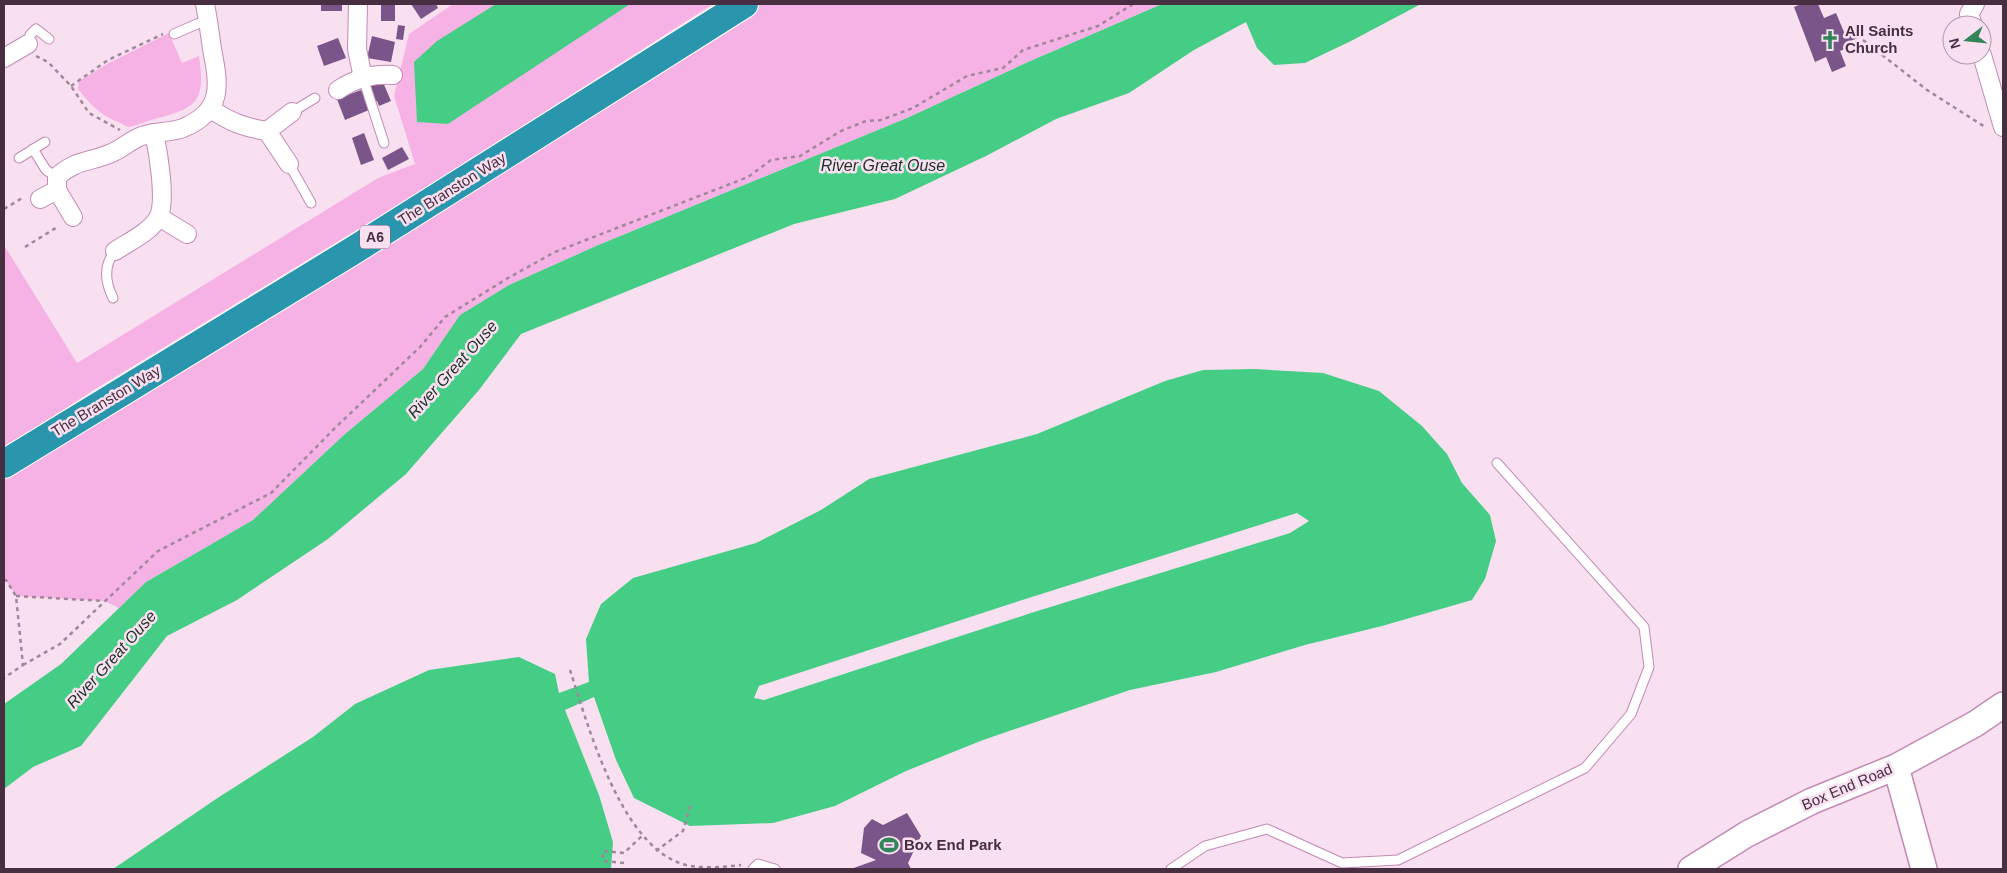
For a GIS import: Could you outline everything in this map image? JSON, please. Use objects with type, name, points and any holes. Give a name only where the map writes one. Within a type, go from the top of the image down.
[{"type":"highway","name":"The Branston Way","points":[[4,464],[354,250],[744,4]]},
{"type":"main road","name":"Box End Road","points":[[1691,869],[1747,834],[1812,801],[1896,767],[1975,724],[2003,705]]},
{"type":"main road","points":[[1896,767],[1924,869]]},
{"type":"street","points":[[40,199],[57,184],[66,168],[89,159],[108,155],[134,139],[182,128],[197,120],[211,108],[217,96],[218,80],[205,4]]},
{"type":"street","points":[[358,4],[357,48],[363,78]]},
{"type":"street","points":[[1969,15],[1975,4]]},
{"type":"street","points":[[4,58],[24,46]]},
{"type":"street","points":[[1985,65],[2003,127]]},
{"type":"street","points":[[338,90],[350,82],[375,74],[393,75]]},
{"type":"street","points":[[211,108],[230,122],[248,128],[267,130],[292,112]]},
{"type":"street","points":[[267,130],[289,164]]},
{"type":"street","points":[[115,251],[148,229],[159,218],[162,201],[159,153],[154,133]]},
{"type":"street","points":[[57,184],[73,218]]},
{"type":"street","points":[[159,218],[187,234]]},
{"type":"lane","points":[[174,34],[197,24],[208,22]]},
{"type":"lane","points":[[24,46],[36,29],[49,40]]},
{"type":"lane","points":[[363,78],[384,143]]},
{"type":"lane","points":[[292,112],[316,98]]},
{"type":"lane","points":[[19,158],[45,142]]},
{"type":"lane","points":[[33,149],[57,184]]},
{"type":"lane","points":[[289,164],[311,203]]},
{"type":"lane","points":[[113,298],[106,284],[108,260],[115,251]]},
{"type":"lane","points":[[1171,869],[1205,846],[1266,830],[1342,863],[1398,860],[1585,768],[1631,714],[1649,667],[1644,627],[1497,463]]},
{"type":"lane","points":[[755,866],[775,869]]},
{"type":"path","points":[[4,678],[60,644],[158,552],[272,493],[336,427],[420,347],[445,318],[508,278],[555,252],[748,176],[771,160],[800,156],[841,131],[866,121],[881,120],[913,108],[967,76],[1003,68],[1023,50],[1098,26],[1133,4]]},
{"type":"path","points":[[70,86],[108,60],[168,31],[174,34]]},
{"type":"path","points":[[1863,40],[1928,90],[1985,127]]},
{"type":"path","points":[[24,46],[48,62],[70,86],[89,113],[134,139]]},
{"type":"path","points":[[24,248],[73,218]]},
{"type":"path","points":[[4,580],[6,580],[16,596],[23,665]]},
{"type":"path","points":[[16,596],[105,601]]},
{"type":"path","points":[[570,670],[608,780],[642,836],[656,851],[678,863],[715,868],[755,866]]},
{"type":"path","points":[[656,851],[683,831],[690,806]]},
{"type":"path","points":[[624,863],[602,861],[603,851],[624,853],[642,836]]},
{"type":"shaded area","points":[[453,4],[713,4],[424,189],[92,391],[4,449],[4,245],[77,363],[378,178],[415,164],[394,96],[409,34]]},
{"type":"shaded area","points":[[760,4],[1162,4],[1028,62],[907,118],[596,246],[509,285],[460,315],[423,369],[345,434],[253,520],[146,582],[119,608],[105,601],[16,596],[6,580],[4,580],[4,473],[565,128]]},
{"type":"shaded area","points":[[169,33],[182,63],[199,56],[201,84],[199,93],[195,101],[181,111],[128,127],[101,112],[78,89],[79,81],[107,64]]},
{"type":"water","points":[[496,4],[630,4],[448,124],[417,122],[414,62],[437,41]]},
{"type":"water","name":"River Great Ouse","points":[[1162,4],[1421,4],[1305,63],[1274,65],[1257,48],[1246,22],[1194,50],[1129,93],[1056,119],[988,155],[895,199],[794,224],[521,334],[479,390],[406,474],[328,539],[237,600],[167,636],[81,746],[33,767],[4,789],[4,704],[61,664],[146,582],[253,520],[345,434],[423,369],[460,315],[509,285],[596,246],[907,118],[1028,62]]},
{"type":"water","points":[[1255,369],[1323,373],[1379,391],[1422,426],[1447,454],[1462,483],[1490,515],[1496,541],[1485,579],[1472,600],[1382,626],[1305,645],[1216,672],[1130,690],[983,740],[906,771],[835,806],[773,823],[690,826],[634,798],[616,760],[594,697],[565,710],[599,795],[613,842],[611,869],[113,869],[219,797],[313,737],[355,704],[429,670],[519,657],[555,674],[559,693],[589,682],[586,639],[601,604],[633,578],[756,543],[821,510],[869,479],[1037,434],[1165,381],[1203,370]],"holes":[[[1297,513],[1309,521],[1290,533],[1031,613],[764,700],[754,698],[759,686],[1010,604]]]},
{"type":"building","points":[[321,4],[342,4],[342,11],[321,11]]},
{"type":"building","points":[[381,4],[395,4],[395,21],[381,21]]},
{"type":"building","points":[[411,4],[436,4],[438,8],[421,19]]},
{"type":"building","name":"All Saints Church","points":[[1801,4],[1818,4],[1824,18],[1836,13],[1844,32],[1854,28],[1858,38],[1848,42],[1850,47],[1840,51],[1846,66],[1832,72],[1826,57],[1815,62],[1794,7]]},
{"type":"building","points":[[398,25],[405,26],[403,40],[396,39]]},
{"type":"building","points":[[372,36],[395,42],[391,62],[367,58]]},
{"type":"building","points":[[338,38],[346,58],[324,66],[317,46]]},
{"type":"building","points":[[382,80],[391,101],[379,106],[377,101],[367,105],[369,110],[345,120],[337,99],[372,88],[370,85]]},
{"type":"building","points":[[364,133],[374,160],[361,165],[352,138]]},
{"type":"building","points":[[402,147],[409,159],[388,170],[382,158]]},
{"type":"building","name":"Box End Park","points":[[907,813],[921,836],[908,863],[911,869],[851,869],[876,860],[861,853],[864,828],[872,819],[883,825]]},
{"type":"place","name":"All Saints Church","points":[[1830,40]]},
{"type":"place","name":"Box End Park","points":[[889,845]]}]
